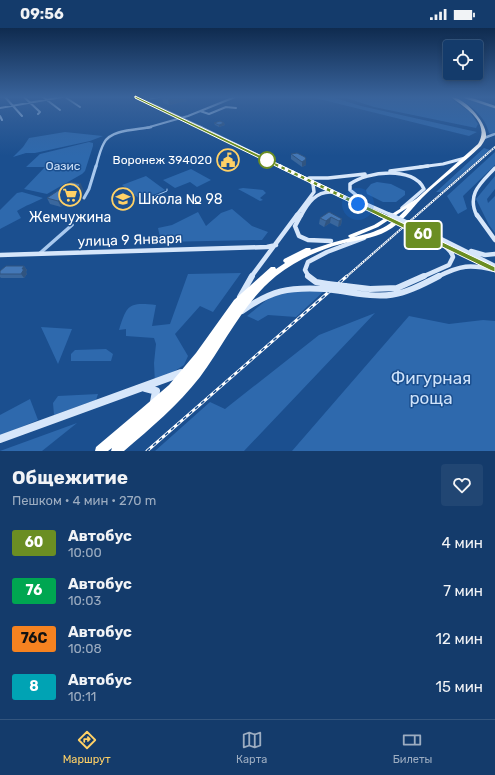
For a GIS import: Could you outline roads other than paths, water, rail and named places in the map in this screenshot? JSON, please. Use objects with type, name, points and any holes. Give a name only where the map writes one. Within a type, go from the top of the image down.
[{"type":"highway","points":[[116,451],[148,424],[180,392],[211,353],[259,287],[273,275],[303,256],[333,244],[367,237],[392,226],[404,216],[419,198],[480,145],[484,138],[481,121],[478,117]]},
{"type":"highway","points":[[100,451],[152,407],[192,365],[237,302],[267,274],[299,253],[330,241],[358,234],[376,226],[419,198]]},
{"type":"main road","points":[[180,117],[427,234],[480,254],[495,254]]},
{"type":"main road","points":[[307,178],[328,178],[443,164],[465,158]]},
{"type":"main road","points":[[495,168],[486,177],[473,198],[477,215],[488,233],[495,241]]},
{"type":"main road","points":[[386,214],[353,193],[350,187],[352,182],[361,177],[391,173],[408,175],[417,178],[422,182],[424,189],[402,208]]},
{"type":"main road","points":[[307,178],[319,185],[386,214]]},
{"type":"main road","points":[[237,302],[253,274],[314,192],[313,184],[307,178]]},
{"type":"main road","points":[[330,241],[314,242],[298,236],[295,226],[318,194],[329,192],[341,195]]},
{"type":"main road","points":[[239,313],[261,298],[273,292],[299,287],[345,286],[370,289],[397,288],[450,265],[453,258],[452,253],[427,234]]},
{"type":"main road","points":[[367,237],[332,250],[309,262],[305,269],[311,280],[326,287],[341,291],[373,296],[388,296],[400,294],[463,267],[475,266],[495,270]]},
{"type":"main road","points":[[436,241],[495,270]]},
{"type":"main road","points":[[449,243],[495,266]]},
{"type":"main road","name":"улица 9 Января","points":[[0,255],[270,247],[276,245]]},
{"type":"main road","points":[[261,247],[269,254]]},
{"type":"main road","points":[[0,439],[46,421],[177,376],[192,365]]},
{"type":"main road","points":[[142,388],[148,388],[156,391],[152,407]]},
{"type":"street","points":[[84,198],[90,189],[104,140],[117,133],[142,129],[186,117]]},
{"type":"street","points":[[484,138],[495,134]]},
{"type":"street","points":[[39,254],[72,225]]},
{"type":"waterway","points":[[145,200],[167,191],[167,189]]},
{"type":"railway","points":[[346,277],[495,147]]},
{"type":"railway","points":[[147,451],[347,276]]},
{"type":"place","name":"Воронеж 394020","points":[[228,160]]},
{"type":"place","name":"Жемчужина","points":[[70,195]]},
{"type":"place","name":"Школа № 98","points":[[123,199]]},
{"type":"park label","name":"Оазис","points":[[63,166]]},
{"type":"park label","name":"Фигурная роща","points":[[431,388]]}]
